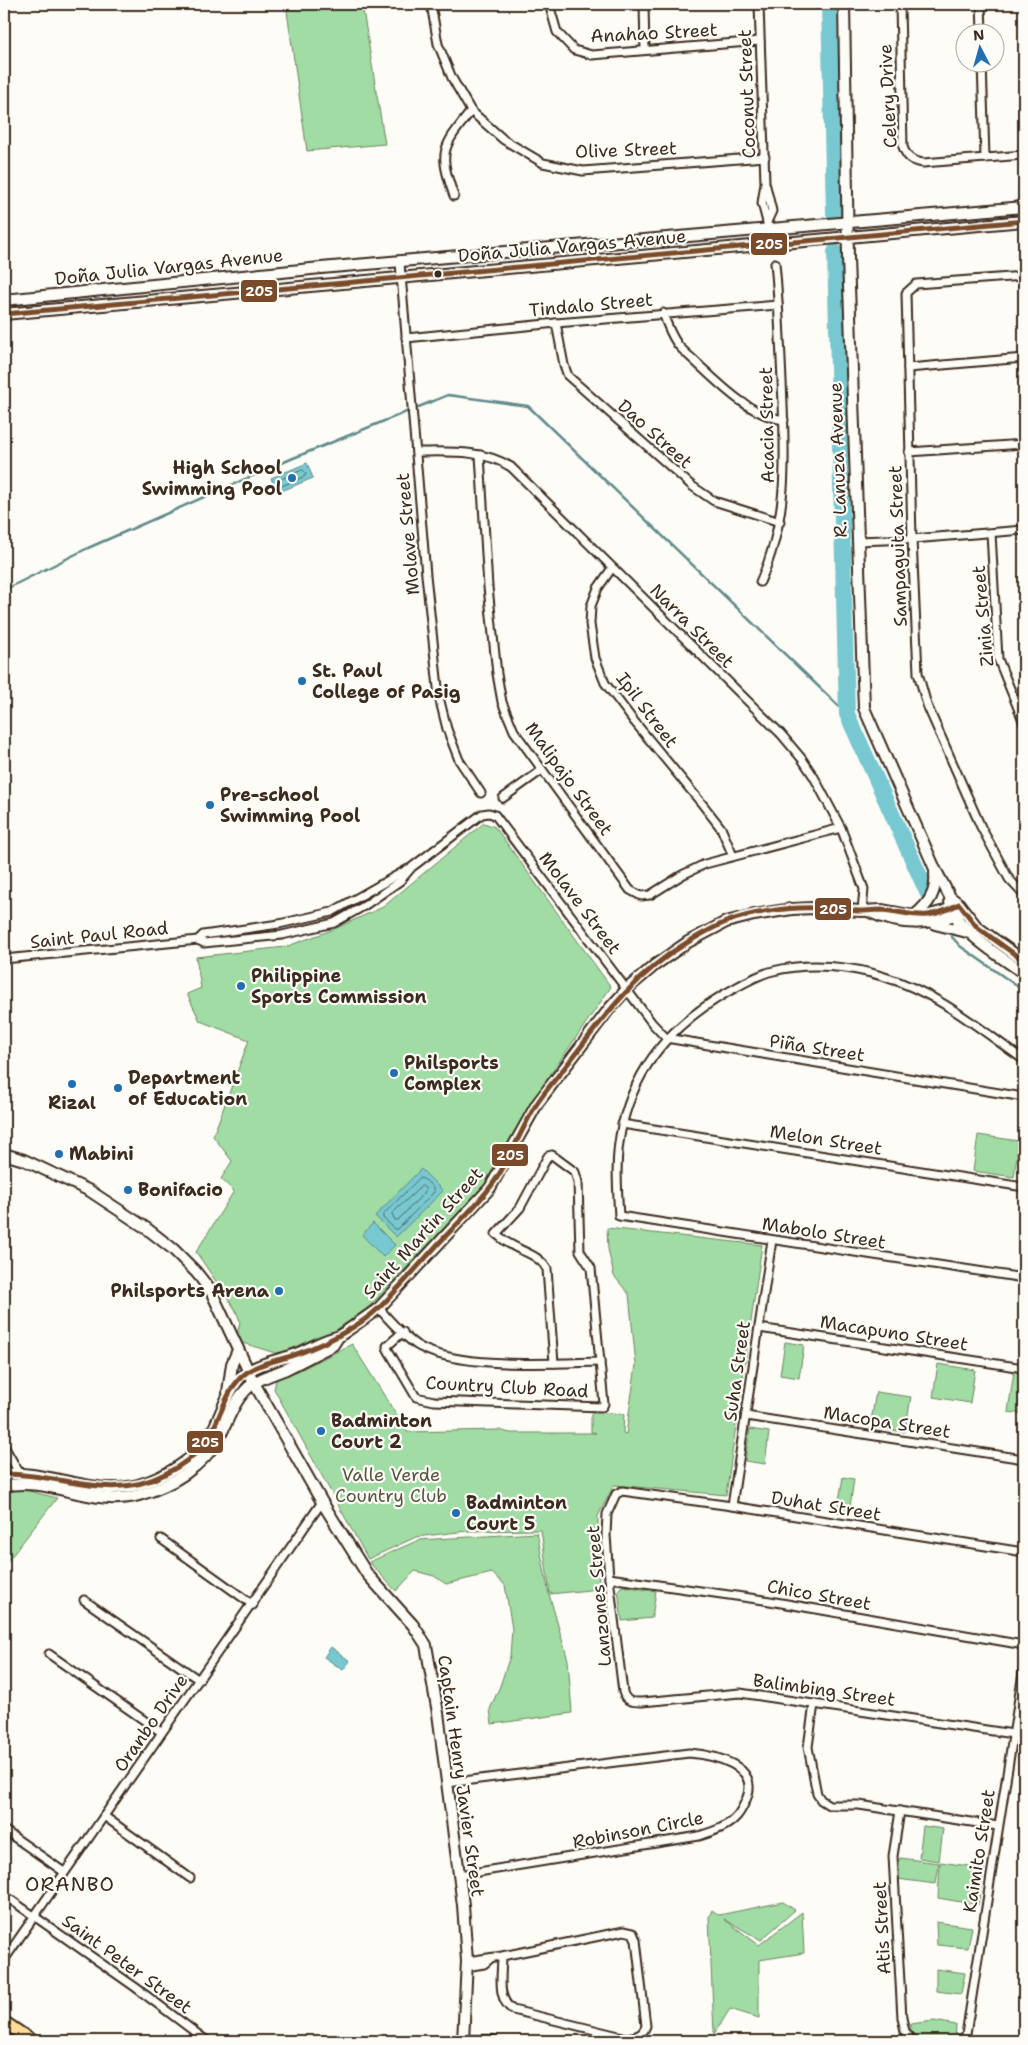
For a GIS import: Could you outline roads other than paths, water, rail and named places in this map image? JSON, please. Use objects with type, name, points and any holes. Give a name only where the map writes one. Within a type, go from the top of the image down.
[{"type":"main road","name":"R. Lanuza Avenue","points":[[844,4],[847,237],[864,708],[935,869],[957,909]]},
{"type":"main road","name":"Doña Julia Vargas Avenue","points":[[4,300],[768,226],[847,224],[1024,207]]},
{"type":"main road","name":"Doña Julia Vargas Avenue","points":[[4,314],[1024,221]]},
{"type":"main road","points":[[914,916],[932,897],[935,887],[935,869]]},
{"type":"main road","name":"Saint Martin Street","points":[[254,1383],[333,1345],[338,1337],[379,1308],[490,1188],[537,1104],[586,1038],[627,989],[655,965],[682,946],[726,922],[792,909],[881,910],[914,916],[932,915],[957,909]]},
{"type":"main road","points":[[957,909],[968,932]]},
{"type":"main road","points":[[957,909],[977,927],[1024,962]]},
{"type":"main road","name":"Saint Martin Street","points":[[865,911],[880,917],[924,923],[936,922],[957,909]]},
{"type":"main road","points":[[924,923],[947,926],[968,932],[1024,973]]},
{"type":"main road","name":"Captain Henry Javier Street","points":[[4,1154],[24,1160],[90,1191],[123,1212],[173,1249],[196,1272],[212,1291],[248,1372],[322,1502],[367,1574],[413,1625],[426,1645],[435,1690],[460,1876],[467,1964],[462,2041]]},
{"type":"main road","name":"Saint Martin Street","points":[[248,1372],[296,1354],[330,1338],[338,1337]]},
{"type":"main road","points":[[227,1398],[232,1364],[238,1350]]},
{"type":"main road","points":[[4,1474],[19,1472],[49,1476],[94,1487],[116,1488],[138,1485],[163,1475],[192,1456],[210,1435],[227,1398],[239,1378],[248,1372]]},
{"type":"main road","points":[[4,1486],[24,1484],[54,1486],[88,1496],[112,1498],[136,1496],[170,1484],[196,1467],[218,1439],[234,1406],[254,1383]]},
{"type":"main road","points":[[4,2022],[32,2041]]},
{"type":"main road","points":[[462,2041],[493,2041]]},
{"type":"street","name":"Olive Street","points":[[431,4],[438,44],[452,78],[471,111],[504,140],[543,162],[583,171],[765,157]]},
{"type":"street","name":"Anahao Street","points":[[549,4],[558,32],[574,50],[592,54],[760,41]]},
{"type":"street","points":[[644,4],[645,50]]},
{"type":"street","name":"Coconut Street","points":[[759,4],[765,184],[772,211],[768,226],[769,244]]},
{"type":"street","name":"Celery Drive","points":[[900,4],[903,147],[906,156],[913,161],[923,163],[1024,154]]},
{"type":"street","points":[[981,4],[982,22]]},
{"type":"street","points":[[982,72],[985,158]]},
{"type":"street","points":[[454,196],[445,167],[446,146],[471,111]]},
{"type":"street","name":"Molave Street","points":[[400,263],[426,575],[439,697],[447,729],[459,760],[481,792]]},
{"type":"street","name":"Acacia Street","points":[[760,582],[770,559],[780,522],[784,459],[784,420],[776,263]]},
{"type":"street","name":"Sampaguita Street","points":[[1024,276],[916,284],[906,293],[909,452],[918,673],[922,692],[944,746],[981,827],[1009,878],[1024,895]]},
{"type":"street","name":"Tindalo Street","points":[[406,338],[663,313],[778,304]]},
{"type":"street","points":[[663,313],[670,332],[679,346],[725,389],[745,405],[770,418],[784,420]]},
{"type":"street","name":"Dao Street","points":[[556,323],[568,376],[692,486],[714,501],[780,522]]},
{"type":"street","points":[[908,368],[1024,358]]},
{"type":"street","points":[[909,452],[1024,444]]},
{"type":"street","name":"Narra Street","points":[[416,452],[453,452],[480,455],[498,459],[511,468],[781,734],[802,759],[841,828],[864,889],[865,911]]},
{"type":"street","name":"Malipajo Street","points":[[480,455],[488,587],[502,702],[514,731],[630,890],[642,896],[650,895],[682,875],[705,864],[841,828]]},
{"type":"street","points":[[857,541],[912,539],[1024,530]]},
{"type":"street","name":"Zinia Street","points":[[991,532],[998,659],[1024,723]]},
{"type":"street","name":"Ipil Street","points":[[612,568],[598,588],[591,606],[590,624],[594,658],[605,683],[721,828],[733,856]]},
{"type":"street","points":[[503,798],[542,770]]},
{"type":"street","name":"Molave Street","points":[[488,812],[495,815],[627,989]]},
{"type":"street","name":"Saint Paul Road","points":[[198,940],[204,935],[280,924],[332,912],[412,867],[482,814],[488,812]]},
{"type":"street","name":"Saint Paul Road","points":[[4,959],[198,940],[204,943],[282,935],[334,923],[394,886],[412,867]]},
{"type":"street","points":[[622,1124],[637,1082],[650,1059],[666,1038],[701,1008],[745,982],[773,971],[802,966],[831,966],[886,977],[946,1004],[1024,1060]]},
{"type":"street","points":[[627,989],[652,1023],[666,1038]]},
{"type":"street","name":"Piña Street","points":[[666,1038],[1024,1097]]},
{"type":"street","name":"Melon Street","points":[[622,1124],[1024,1187]]},
{"type":"street","name":"Mabolo Street","points":[[622,1124],[617,1151],[619,1216],[1024,1278]]},
{"type":"street","points":[[379,1308],[389,1321],[419,1347],[448,1357],[471,1361],[554,1363],[600,1362],[591,1268],[580,1251],[578,1182],[575,1172],[550,1155],[520,1208],[496,1234],[509,1244],[536,1256],[547,1269],[554,1363]]},
{"type":"street","name":"Suha Street","points":[[732,1506],[772,1240]]},
{"type":"street","name":"Macapuno Street","points":[[759,1328],[1024,1368]]},
{"type":"street","name":"Country Club Road","points":[[403,1332],[387,1346],[388,1352],[416,1397],[434,1401],[602,1407],[604,1404],[600,1362]]},
{"type":"street","name":"Macopa Street","points":[[746,1416],[1024,1459]]},
{"type":"street","points":[[4,1446],[24,1484]]},
{"type":"street","name":"Duhat Street","points":[[622,1491],[732,1506],[1024,1552]]},
{"type":"street","name":"Lanzones Street","points":[[622,1491],[616,1494],[606,1514],[606,1535],[608,1578],[623,1692],[625,1698],[629,1701]]},
{"type":"street","name":"Oranbo Drive","points":[[4,1960],[161,1732],[253,1605],[322,1502]]},
{"type":"street","points":[[161,1540],[253,1605]]},
{"type":"street","name":"Chico Street","points":[[608,1578],[764,1600],[1024,1645]]},
{"type":"street","points":[[84,1600],[199,1680]]},
{"type":"street","points":[[49,1654],[161,1732]]},
{"type":"street","name":"Kaimito Street","points":[[965,2041],[1024,1666]]},
{"type":"street","name":"Balimbing Street","points":[[629,1701],[642,1702],[740,1693],[1013,1734]]},
{"type":"street","points":[[814,1704],[808,1747],[815,1786],[821,1800],[829,1805],[859,1805],[998,1826]]},
{"type":"street","name":"Robinson Circle","points":[[447,1783],[689,1753],[709,1755],[728,1762],[742,1770],[749,1781],[749,1795],[743,1809],[734,1820],[718,1829],[699,1836],[460,1876]]},
{"type":"street","name":"Atis Street","points":[[900,1811],[893,1856],[902,2018],[905,2031],[912,2041]]},
{"type":"street","points":[[104,1816],[190,1878]]},
{"type":"street","points":[[4,1830],[64,1872]]},
{"type":"street","name":"Saint Peter Street","points":[[4,1895],[135,1987],[207,2041]]},
{"type":"street","points":[[467,1964],[491,1958],[624,1931],[633,1933],[636,1940],[646,2026],[644,2032],[640,2036],[627,2038],[512,2010],[505,2005],[501,1993],[502,1956]]},
{"type":"water","name":"High School Swimming Pool","points":[[307,463],[313,478],[277,493],[271,478]]},
{"type":"water","points":[[421,1169],[443,1191],[396,1237],[375,1216]]},
{"type":"water","points":[[373,1223],[395,1245],[383,1257],[362,1235]]},
{"type":"water","points":[[331,1647],[350,1661],[343,1670],[324,1657]]},
{"type":"waterway","points":[[829,4],[834,213]]},
{"type":"waterway","points":[[835,252],[847,714],[927,892]]},
{"type":"waterway","points":[[4,590],[88,548],[291,459],[448,395],[528,406],[847,714]]},
{"type":"waterway","points":[[952,937],[960,946],[1024,991]]},
{"type":"place","name":"High School Swimming Pool","points":[[292,478]]},
{"type":"place","name":"St. Paul College of Pasig","points":[[302,681]]},
{"type":"place","name":"Pre-school Swimming Pool","points":[[210,805]]},
{"type":"place","name":"Philippine Sports Commission","points":[[241,986]]},
{"type":"place","name":"Philsports Complex","points":[[394,1073]]},
{"type":"place","name":"Rizal","points":[[72,1084]]},
{"type":"place","name":"Department of Education","points":[[118,1088]]},
{"type":"place","name":"Mabini","points":[[59,1154]]},
{"type":"place","name":"Bonifacio","points":[[128,1190]]},
{"type":"place","name":"Philsports Arena","points":[[279,1291]]},
{"type":"place","name":"Badminton Court 2","points":[[321,1431]]},
{"type":"place","name":"Badminton Court 5","points":[[456,1513]]},
{"type":"district","name":"ORANBO","points":[[70,1884]]},
{"type":"park label","name":"Valle Verde Country Club","points":[[391,1485]]}]
